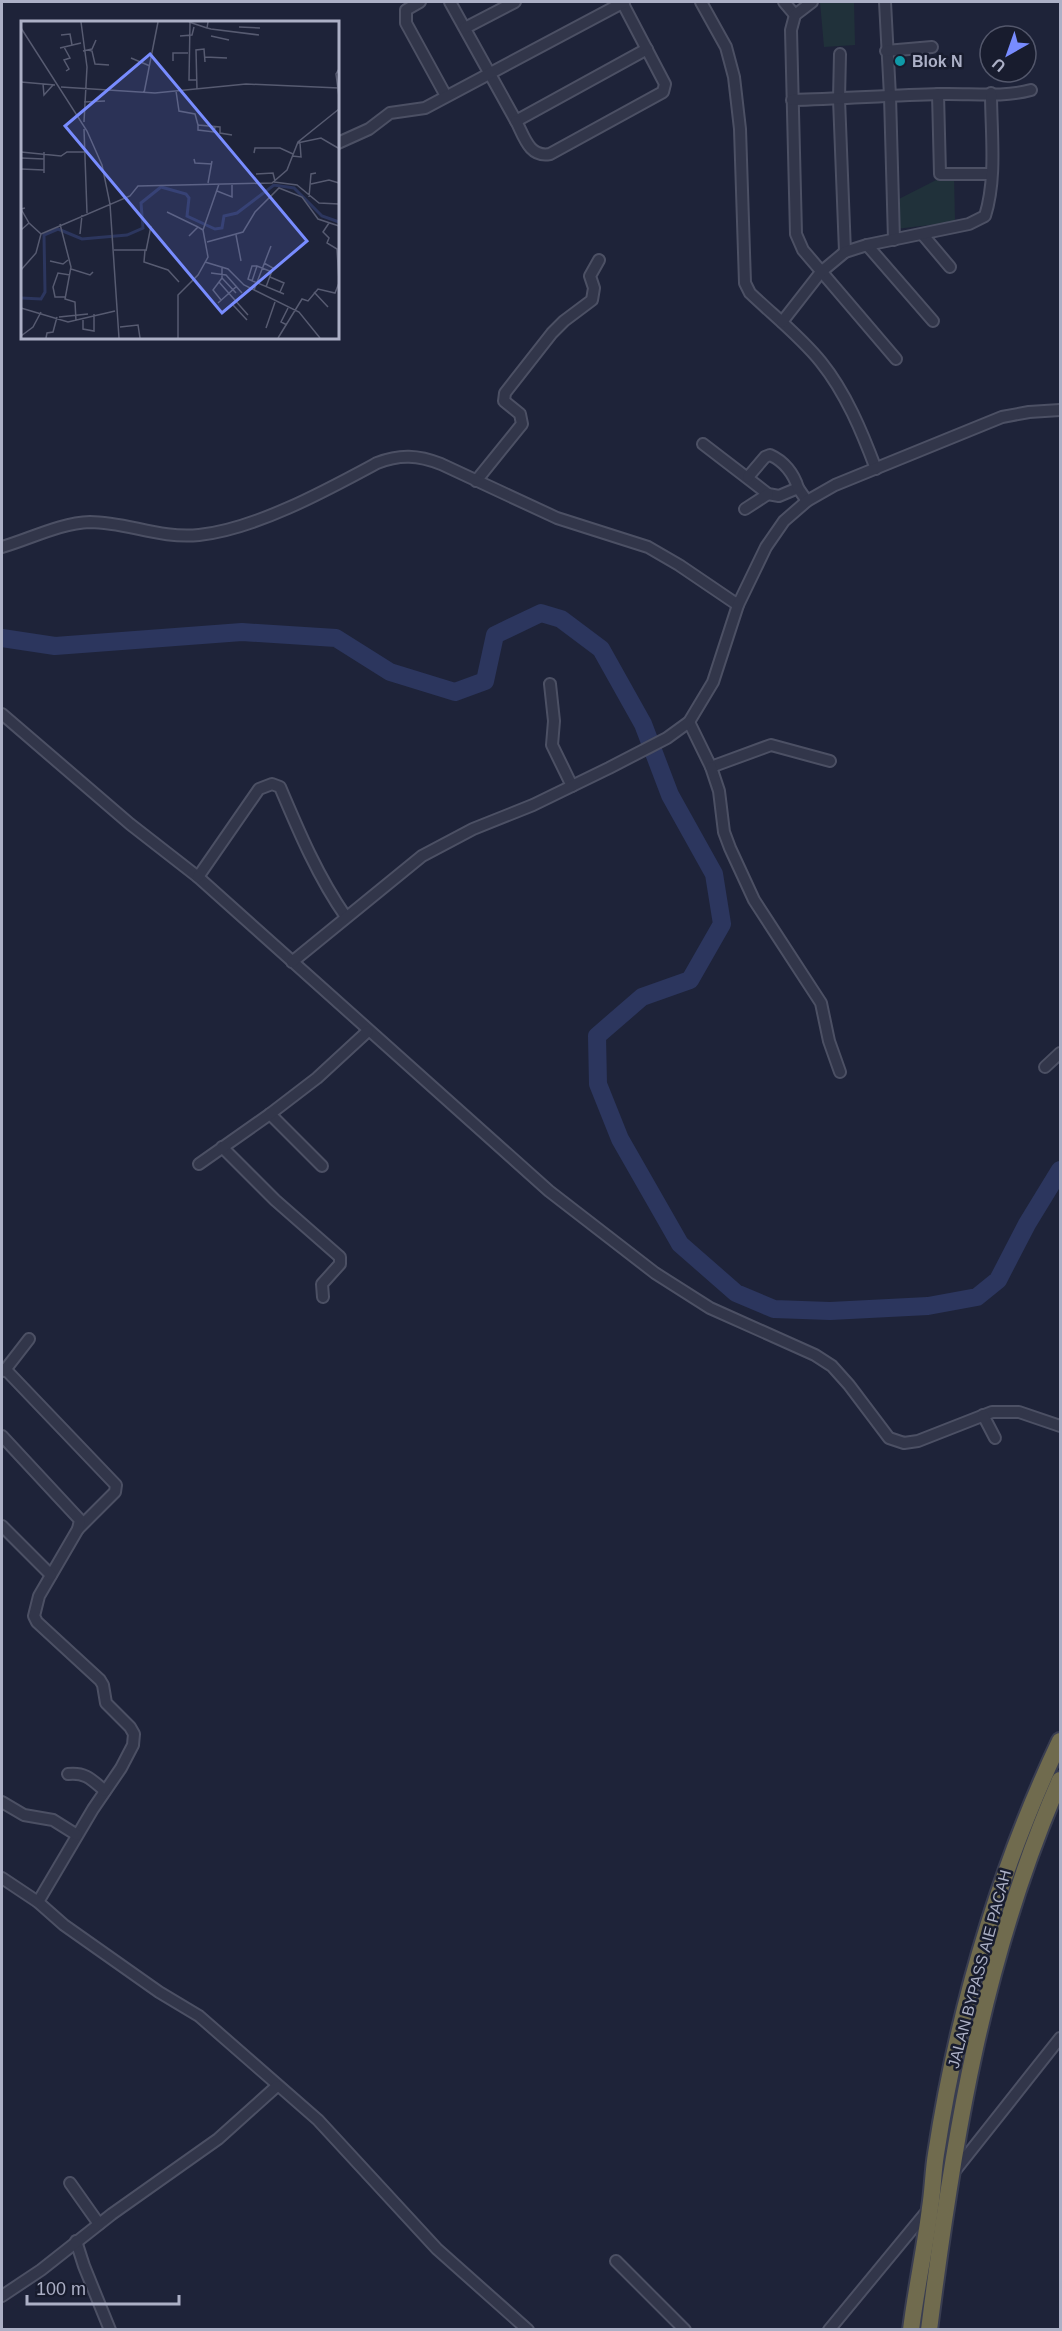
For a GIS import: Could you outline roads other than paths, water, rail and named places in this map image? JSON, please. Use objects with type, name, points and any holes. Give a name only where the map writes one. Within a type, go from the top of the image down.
[{"type":"highway","name":"JALAN BYPASS AIE PACAH","points":[[911,2330],[931,2207],[939,2134],[958,2034],[990,1916],[1023,1825],[1060,1741]]},
{"type":"highway","name":"JALAN BYPASS AIE PACAH","points":[[929,2330],[951,2175],[975,2042],[1002,1940],[1028,1859],[1060,1780]]},
{"type":"street","points":[[420,2],[406,10],[406,23],[446,96]]},
{"type":"street","points":[[339,143],[369,129],[390,113],[425,108],[446,96],[490,73],[623,2],[665,84],[663,92],[550,154],[542,155],[533,152],[490,73],[450,2]]},
{"type":"street","points":[[465,28],[515,2]]},
{"type":"street","points":[[701,2],[726,47],[734,77],[740,129],[745,283],[750,293],[822,363],[837,385],[861,431],[876,469]]},
{"type":"street","points":[[784,2],[795,15]]},
{"type":"street","points":[[812,2],[795,15],[790,37],[796,234],[803,250],[821,273],[896,359]]},
{"type":"street","points":[[885,2],[894,240]]},
{"type":"street","points":[[886,51],[932,47]]},
{"type":"street","points":[[516,121],[647,49]]},
{"type":"street","points":[[840,54],[839,99],[844,252]]},
{"type":"street","points":[[792,100],[938,94],[1012,95],[1031,90]]},
{"type":"street","points":[[782,322],[821,273],[844,252],[867,245],[969,224],[985,216],[991,174],[991,93]]},
{"type":"street","points":[[938,94],[940,174],[991,174]]},
{"type":"street","points":[[923,234],[950,267]]},
{"type":"street","points":[[867,245],[933,321]]},
{"type":"street","points":[[476,481],[522,424],[520,414],[504,401],[505,393],[552,333],[592,300],[594,288],[590,276],[599,260]]},
{"type":"street","points":[[292,962],[422,856],[473,829],[609,768],[667,738],[689,722],[713,682],[738,605],[774,534],[807,501],[835,485],[1002,417],[1060,410]]},
{"type":"street","points":[[703,444],[768,494],[779,496],[798,488]]},
{"type":"street","points":[[748,477],[765,457],[770,455],[790,471],[807,501]]},
{"type":"street","points":[[2,547],[77,523],[92,522],[175,536],[201,535],[290,506],[391,458],[424,457],[557,518],[648,547],[680,565],[738,605]]},
{"type":"street","points":[[745,509],[768,494]]},
{"type":"street","points":[[550,684],[554,721],[552,745],[572,786]]},
{"type":"street","points":[[2,714],[130,824],[198,878],[549,1191],[655,1273],[710,1308],[807,1351],[832,1366],[889,1438],[904,1443],[918,1441],[992,1412],[1019,1412],[1060,1426]]},
{"type":"street","points":[[689,722],[711,767],[719,791],[724,832],[730,848],[754,900],[821,1003],[829,1041],[840,1072]]},
{"type":"street","points":[[711,767],[771,745],[831,761]]},
{"type":"street","points":[[198,878],[258,789],[272,784],[280,787],[309,855],[346,917]]},
{"type":"street","points":[[199,1164],[317,1078],[368,1031]]},
{"type":"street","points":[[1045,1067],[1060,1053]]},
{"type":"street","points":[[270,1114],[322,1166]]},
{"type":"street","points":[[222,1147],[275,1200],[340,1257],[340,1264],[322,1284],[323,1297]]},
{"type":"street","points":[[29,1339],[3,1370],[116,1485],[115,1492],[78,1529],[35,1606],[34,1616],[37,1622],[100,1680],[106,1703],[130,1726],[134,1734],[133,1745],[121,1768],[77,1835],[38,1902]]},
{"type":"street","points":[[982,1415],[995,1438]]},
{"type":"street","points":[[2,1437],[79,1517],[78,1529]]},
{"type":"street","points":[[2,1526],[51,1575]]},
{"type":"street","points":[[68,1774],[79,1773],[87,1776],[105,1791]]},
{"type":"street","points":[[2,1802],[24,1815],[53,1820],[77,1835]]},
{"type":"street","points":[[2,1878],[159,1992],[199,2016],[322,2125],[437,2249],[528,2330]]},
{"type":"street","points":[[829,2330],[931,2207],[951,2175],[1060,2038]]},
{"type":"street","points":[[2,2296],[41,2270],[76,2241],[224,2134],[278,2086]]},
{"type":"street","points":[[70,2183],[99,2224]]},
{"type":"street","points":[[76,2241],[110,2330]]},
{"type":"street","points":[[616,2260],[685,2330]]},
{"type":"waterway","points":[[2,638],[55,646],[242,632],[336,638],[390,672],[455,692],[485,681],[495,635],[541,613],[561,619],[601,649],[643,724],[670,795],[714,874],[722,924],[690,980],[642,997],[597,1036],[598,1084],[620,1139],[680,1244],[736,1293],[774,1309],[830,1311],[928,1306],[977,1297],[998,1280],[1027,1224],[1060,1170]]},
{"type":"place","name":"Blok N","points":[[900,61]]}]
